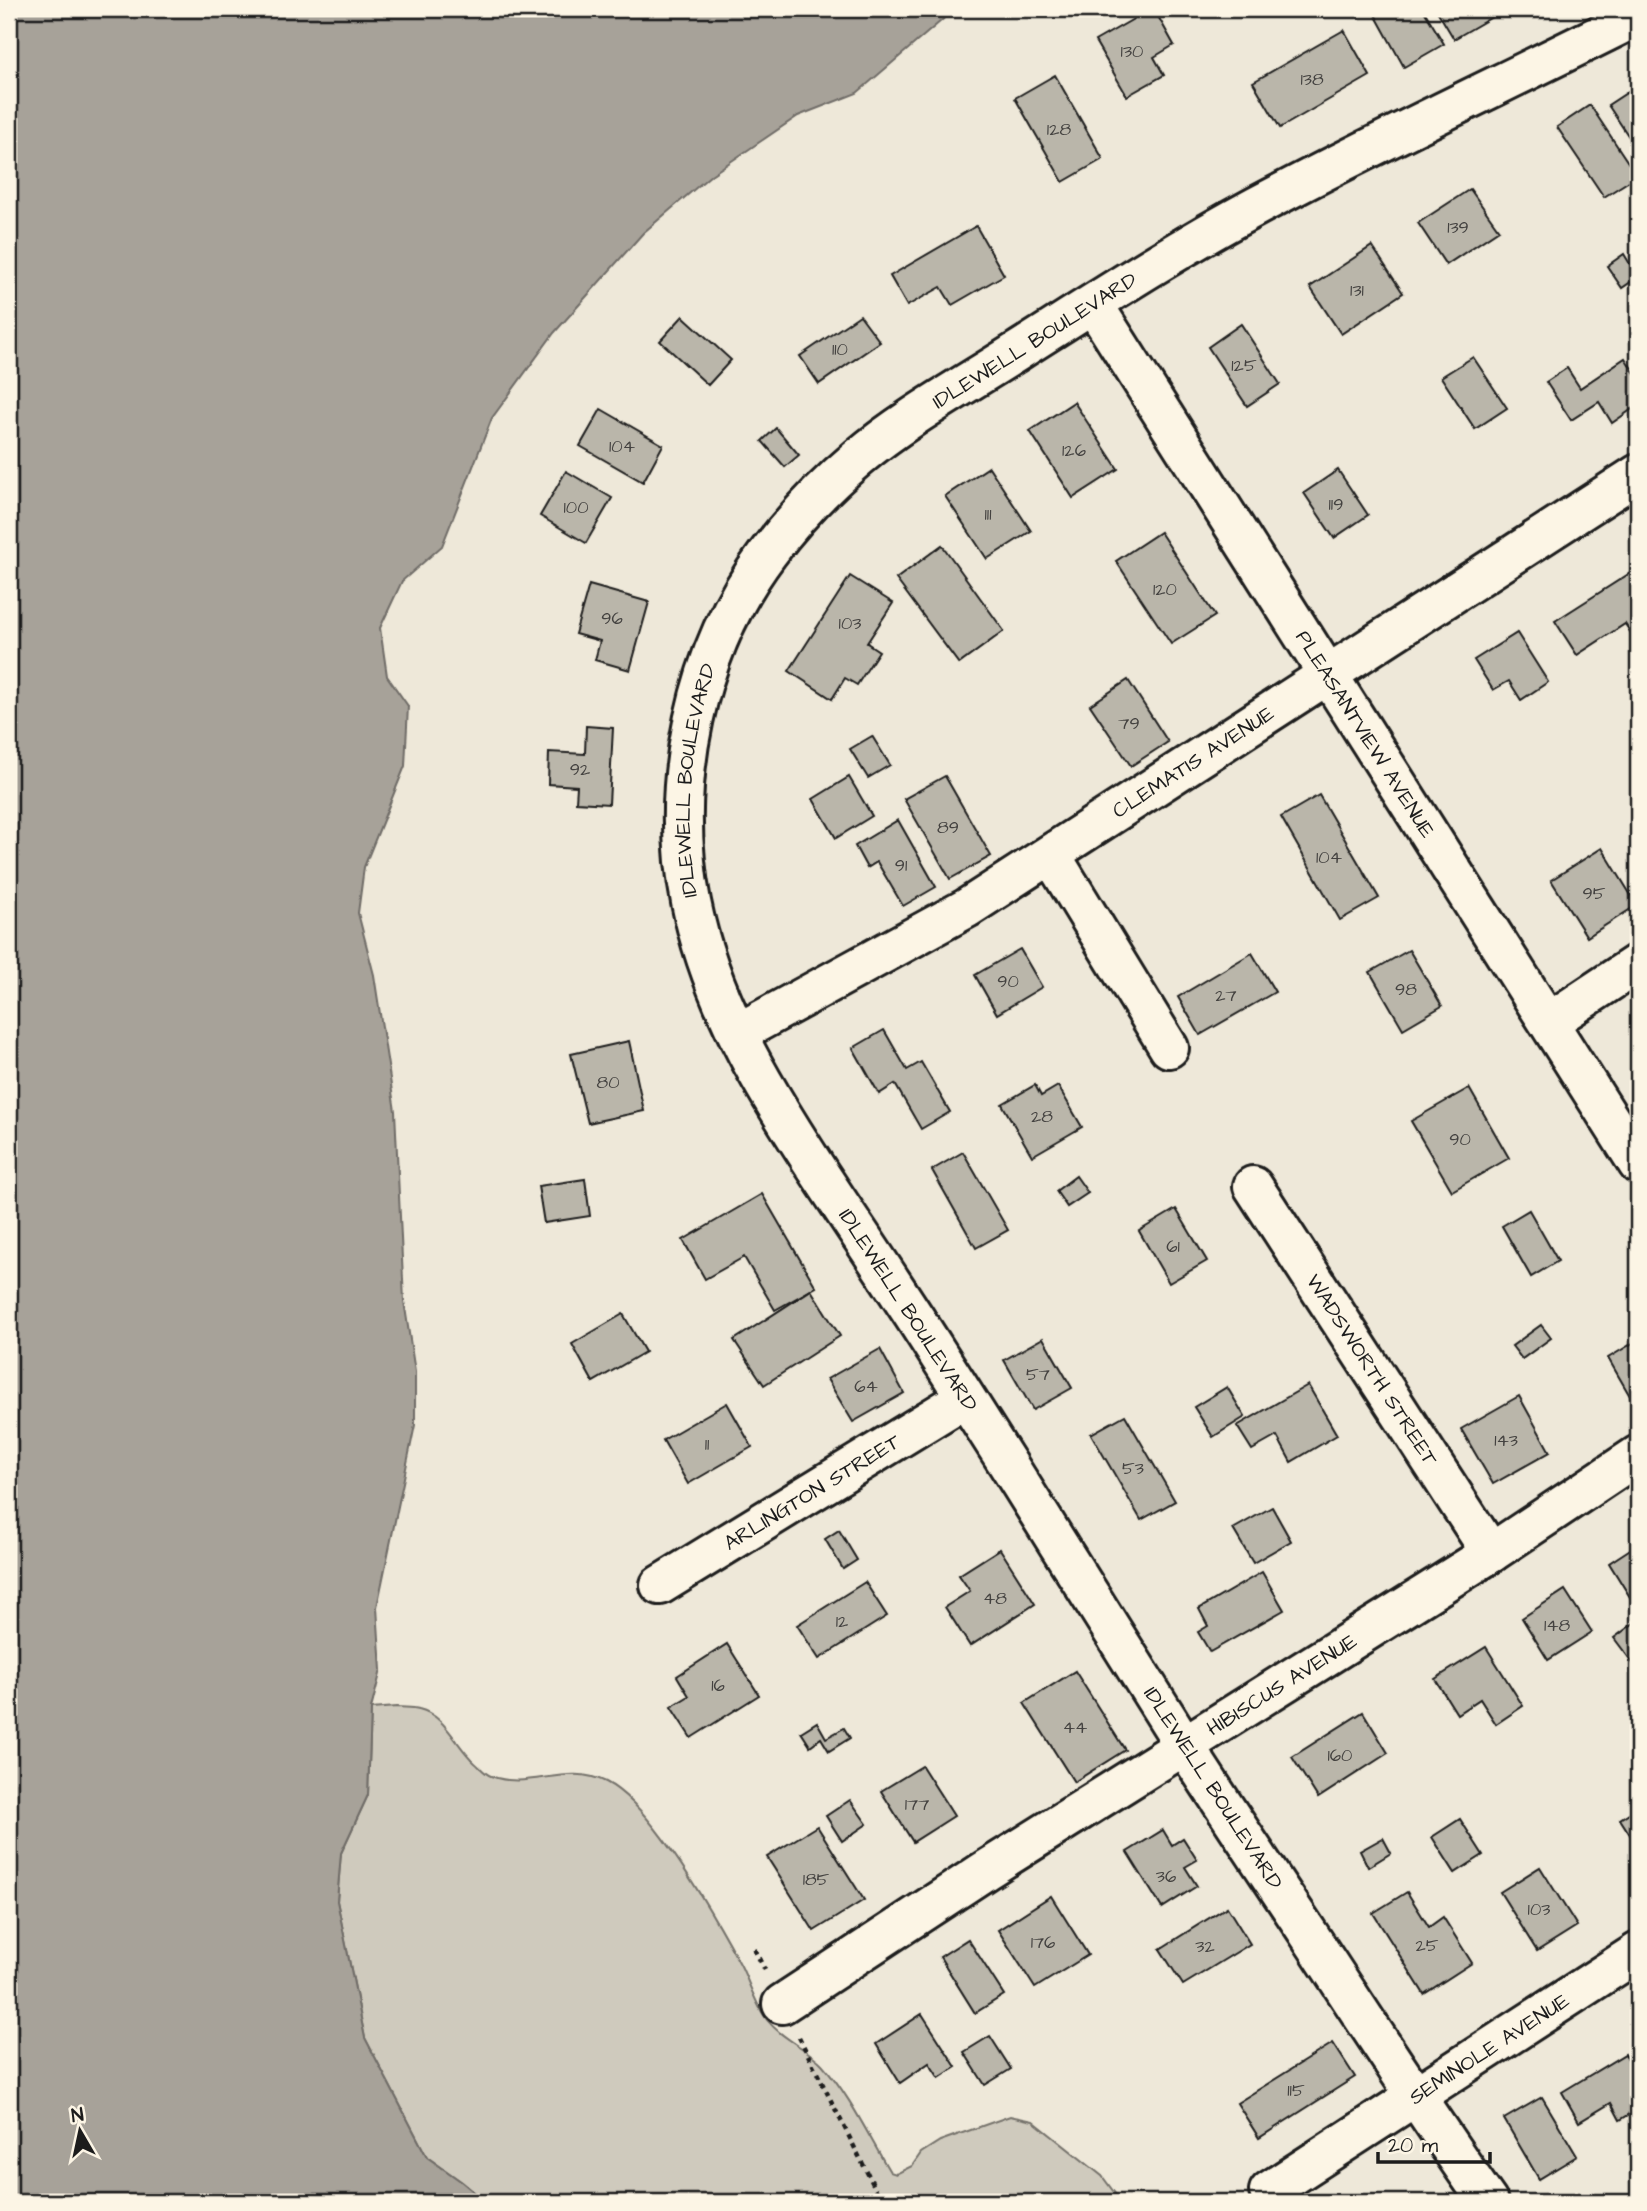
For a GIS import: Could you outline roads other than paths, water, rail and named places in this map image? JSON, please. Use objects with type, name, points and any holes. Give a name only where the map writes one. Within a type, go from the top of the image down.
[{"type":"street","name":"IDLEWELL BOULEVARD","points":[[1488,2202],[1185,1746],[769,1095],[710,970],[691,904],[683,810],[688,749],[701,692],[718,643],[740,595],[780,538],[858,457],[905,423],[1093,304],[1255,207],[1638,16]]},
{"type":"street","name":"PLEASANTVIEW AVENUE","points":[[1093,304],[1638,1164]]},
{"type":"street","name":"CLEMATIS AVENUE","points":[[738,1033],[941,923],[1051,855],[1638,474]]},
{"type":"street","points":[[1051,855],[1169,1048]]},
{"type":"street","points":[[1549,1022],[1638,963]]},
{"type":"street","name":"WADSWORTH STREET","points":[[1253,1186],[1491,1553]]},
{"type":"street","name":"ARLINGTON STREET","points":[[660,1585],[965,1398]]},
{"type":"street","name":"HIBISCUS AVENUE","points":[[782,2004],[986,1870],[1491,1553],[1638,1455]]},
{"type":"street","name":"SEMINOLE AVENUE","points":[[1269,2190],[1638,1952]]}]
